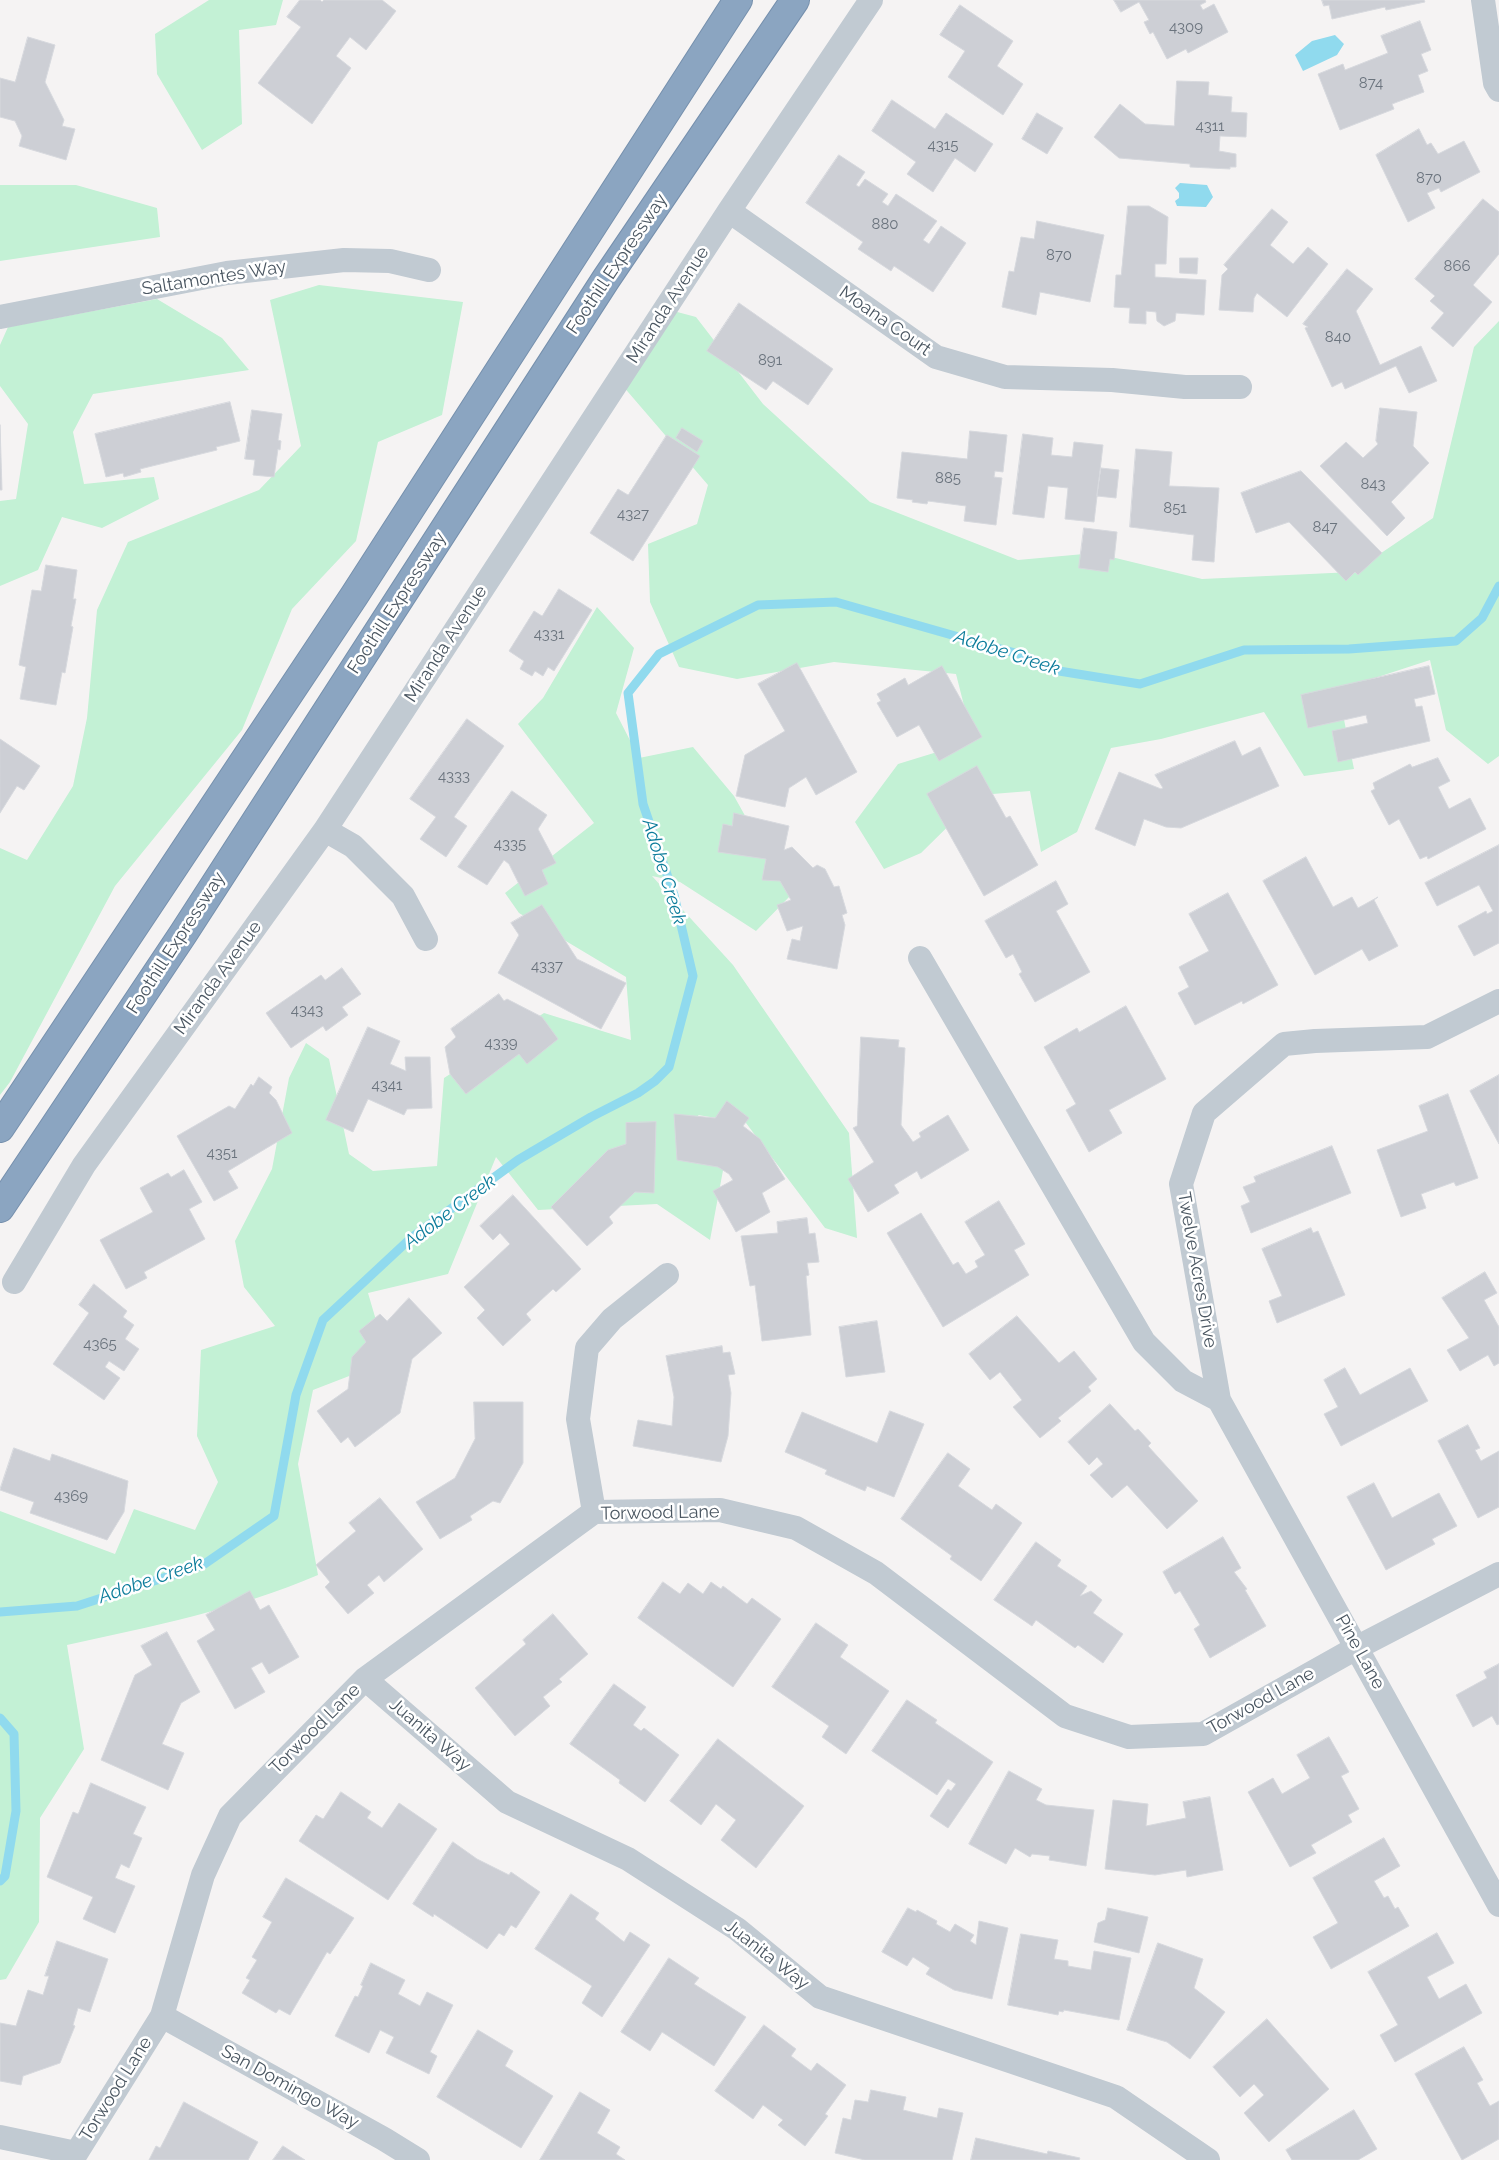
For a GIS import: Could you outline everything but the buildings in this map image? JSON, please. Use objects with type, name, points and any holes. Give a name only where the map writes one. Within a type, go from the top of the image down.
[{"type":"highway","points":[[0,1128],[359,588],[738,0]]},
{"type":"highway","name":"Foothill Expressway","points":[[0,1208],[189,925],[606,279],[795,0]]},
{"type":"street","name":"Miranda Avenue","points":[[14,1282],[84,1165],[325,830],[729,211],[871,0]]},
{"type":"street","points":[[1483,0],[1495,83],[1499,90]]},
{"type":"street","name":"Moana Court","points":[[729,211],[936,357],[1005,377],[1112,380],[1185,387],[1240,387]]},
{"type":"street","name":"Saltamontes Way","points":[[0,317],[227,273],[344,260],[390,261],[429,270]]},
{"type":"street","points":[[325,830],[354,846],[403,896],[426,939]]},
{"type":"street","points":[[920,958],[1144,1342],[1183,1381],[1219,1400]]},
{"type":"street","name":"Twelve Acres Drive","points":[[1219,1400],[1182,1184],[1204,1113],[1284,1044],[1427,1037],[1499,1001]]},
{"type":"street","points":[[594,1512],[578,1419],[588,1348],[612,1319],[667,1276]]},
{"type":"street","name":"Pine Lane","points":[[1219,1400],[1358,1647],[1499,1905]]},
{"type":"street","name":"Torwood Lane","points":[[74,2156],[162,2016],[203,1875],[230,1816],[365,1679],[594,1512],[720,1510],[796,1528],[876,1573],[1065,1716],[1129,1737],[1203,1734],[1358,1647],[1499,1574]]},
{"type":"street","name":"Juanita Way","points":[[365,1679],[507,1802],[628,1859],[737,1929],[820,1997],[1116,2097],[1208,2160]]},
{"type":"street","name":"San Domingo Way","points":[[162,2016],[384,2138],[418,2160]]},
{"type":"street","points":[[0,2137],[74,2156]]},
{"type":"green space","points":[[209,0],[283,0],[276,25],[239,30],[242,124],[202,150],[157,74],[155,34]]},
{"type":"green space","points":[[0,185],[76,185],[157,208],[160,237],[0,261]]},
{"type":"green space","points":[[319,285],[463,302],[442,415],[378,442],[356,541],[292,609],[242,730],[115,886],[10,1082],[0,1095],[0,848],[27,860],[73,786],[87,718],[97,610],[128,542],[259,490],[301,446],[270,300]]},
{"type":"green space","points":[[157,299],[222,338],[249,370],[93,394],[73,432],[84,484],[154,477],[159,499],[102,528],[62,517],[38,570],[0,586],[0,501],[16,499],[28,424],[0,386],[0,345],[8,327]]},
{"type":"green space","points":[[666,309],[696,317],[763,404],[870,502],[1018,560],[1095,553],[1202,579],[1353,572],[1433,518],[1474,347],[1499,321],[1499,756],[1488,764],[1446,730],[1430,660],[1338,690],[1354,769],[1304,776],[1264,712],[1161,739],[1111,748],[1077,832],[1041,852],[1030,791],[980,795],[921,853],[884,869],[855,822],[898,764],[973,741],[956,674],[834,662],[737,679],[679,667],[650,602],[648,544],[697,524],[708,485],[616,378]]},
{"type":"green space","points":[[597,607],[634,648],[616,713],[639,758],[693,747],[734,796],[790,896],[756,931],[680,882],[652,876],[733,965],[849,1133],[857,1238],[825,1228],[746,1123],[698,1115],[724,1165],[710,1240],[657,1204],[538,1210],[496,1157],[448,1274],[368,1293],[388,1361],[313,1390],[298,1464],[318,1575],[225,1608],[67,1645],[84,1749],[40,1818],[39,1922],[6,1979],[0,1980],[0,1511],[115,1554],[134,1509],[195,1530],[218,1482],[197,1436],[201,1350],[275,1326],[244,1287],[235,1241],[272,1169],[289,1078],[306,1043],[329,1059],[349,1154],[373,1171],[437,1166],[444,1078],[544,1013],[631,1040],[626,977],[519,913],[505,893],[594,823],[518,724],[543,698]]},
{"type":"water","points":[[1335,35],[1344,44],[1337,55],[1303,71],[1295,55],[1312,41]]},
{"type":"water","points":[[1180,183],[1207,185],[1213,197],[1206,207],[1177,206],[1175,201],[1179,198],[1179,193],[1175,188]]},
{"type":"waterway","name":"Adobe Creek","points":[[0,1612],[77,1606],[203,1565],[274,1516],[296,1395],[323,1320],[411,1238],[518,1160],[591,1117],[638,1093],[655,1081],[669,1067],[693,976],[674,895],[643,804],[628,693],[659,654],[758,605],[836,602],[1022,655],[1059,671],[1140,684],[1244,650],[1349,649],[1456,641],[1482,618],[1499,586]]},
{"type":"waterway","name":"Adobe Creek","points":[[0,1718],[14,1734],[16,1811],[5,1876],[0,1881]]}]
